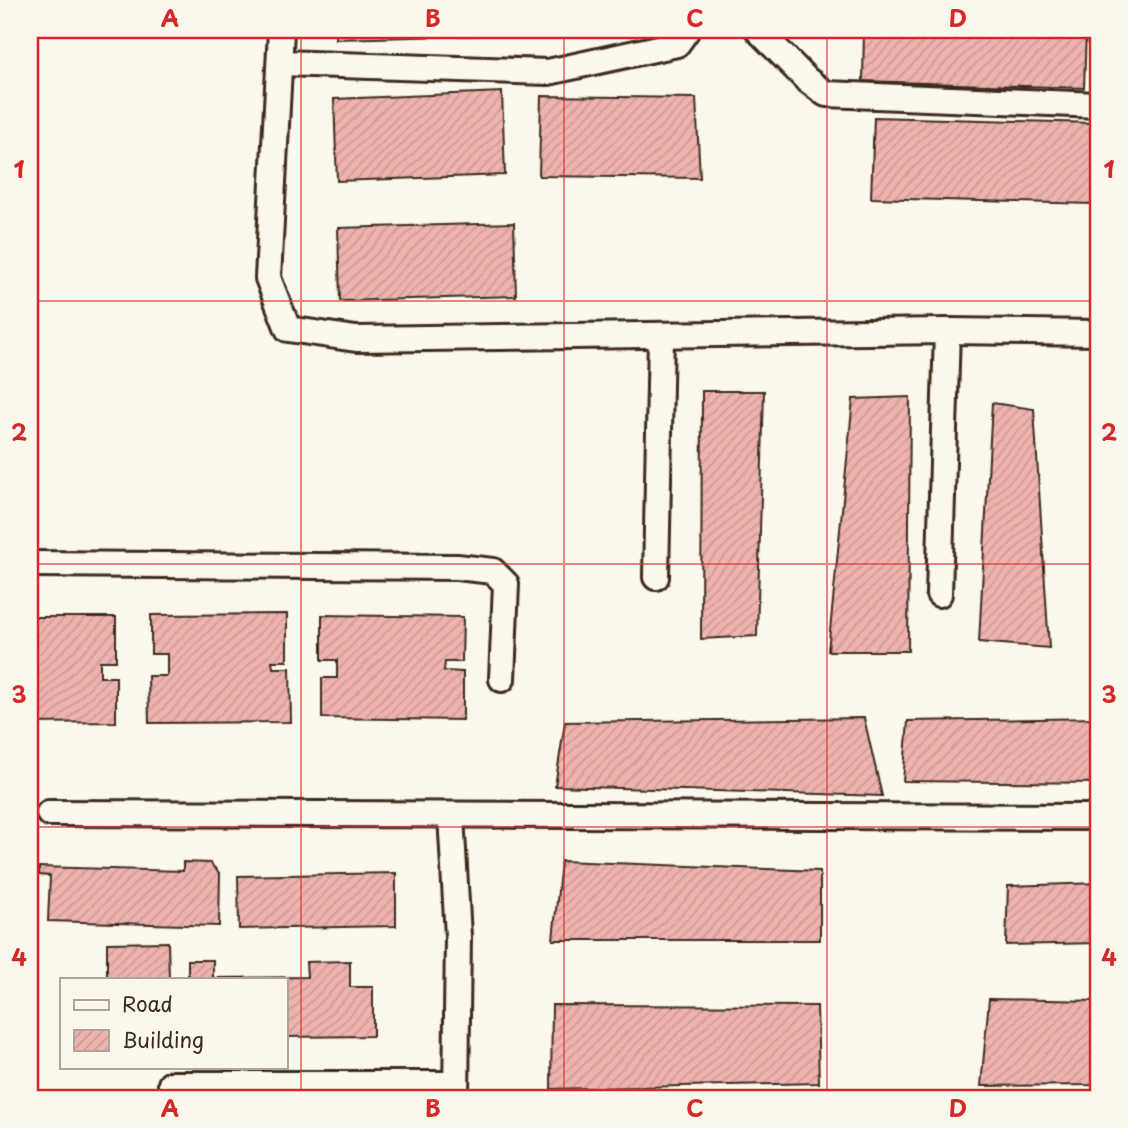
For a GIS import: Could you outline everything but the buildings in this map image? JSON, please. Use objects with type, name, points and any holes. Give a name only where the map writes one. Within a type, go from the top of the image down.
[{"type":"street","points":[[281,30],[268,278],[288,329],[356,339],[947,331],[1098,333]]},
{"type":"street","points":[[281,64],[548,72],[677,44],[687,30]]},
{"type":"street","points":[[758,30],[806,79],[826,94],[1098,105]]},
{"type":"street","points":[[939,594],[947,331]]},
{"type":"street","points":[[656,577],[661,336]]},
{"type":"street","points":[[30,564],[457,567],[493,571],[506,584],[502,680]]},
{"type":"street","points":[[50,813],[1098,817]]},
{"type":"street","points":[[171,1084],[456,1091],[458,936],[451,816]]}]
